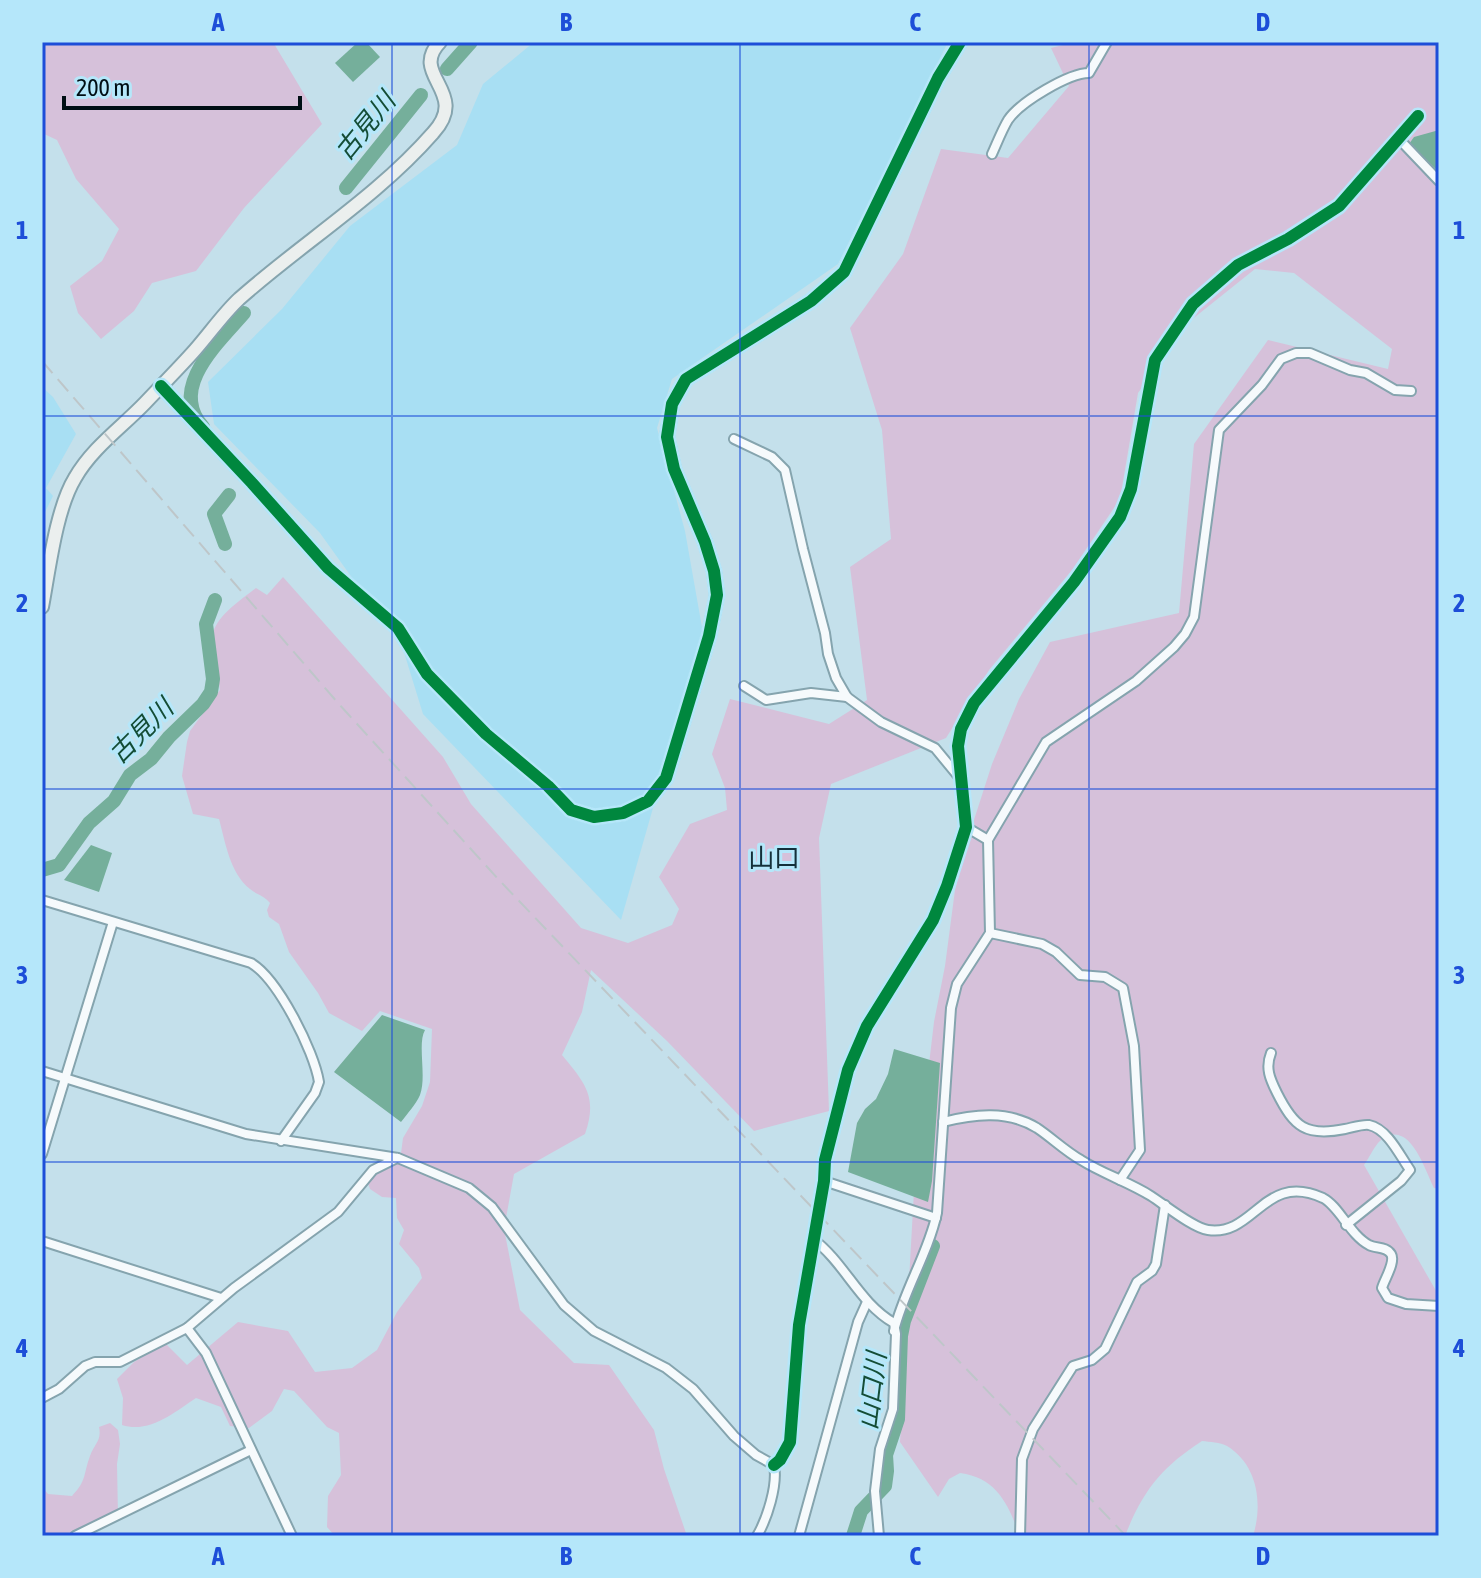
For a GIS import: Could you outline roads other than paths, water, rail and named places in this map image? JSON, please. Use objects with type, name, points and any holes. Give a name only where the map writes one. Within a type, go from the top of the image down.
[{"type":"street","points":[[42,607],[66,499],[75,477],[95,450],[122,427],[237,302],[394,171],[436,131],[445,114],[445,93],[428,65],[429,57],[440,42]]},
{"type":"street","points":[[161,386],[328,568],[398,628],[427,674],[486,734],[548,786],[571,810],[594,817],[623,813],[648,801],[666,778],[709,636],[717,595],[705,542],[674,469],[667,437],[672,404],[686,379],[811,301],[844,272],[938,78],[960,42]]},
{"type":"street","points":[[992,154],[1009,119],[1058,82],[1089,73],[1107,42]]},
{"type":"street","points":[[774,1465],[790,1442],[799,1325],[825,1160],[848,1070],[867,1026],[933,920],[966,827],[964,782],[958,746],[961,729],[974,703],[1074,582],[1120,517],[1131,489],[1155,360],[1177,324],[1193,304],[1238,265],[1288,239],[1339,206],[1418,116]]},
{"type":"street","points":[[1399,139],[1439,181]]},
{"type":"street","points":[[894,1331],[932,1237],[936,1218],[941,1180],[949,1027],[957,984],[990,933],[988,840],[1046,742],[1136,681],[1185,634],[1194,617],[1219,430],[1262,385],[1281,359],[1296,353],[1310,353],[1350,370],[1366,373],[1395,390],[1411,391]]},
{"type":"street","points":[[734,439],[772,457],[785,470],[828,654],[847,697],[881,722],[935,748],[964,782]]},
{"type":"street","points":[[744,686],[766,700],[811,693],[847,697]]},
{"type":"street","points":[[966,827],[988,840]]},
{"type":"street","points":[[42,900],[251,963],[270,978],[311,1056],[319,1082],[315,1093],[281,1141]]},
{"type":"street","points":[[42,1154],[113,922]]},
{"type":"street","points":[[990,933],[1042,944],[1056,952],[1080,975],[1105,977],[1123,988],[1134,1046],[1140,1150],[1120,1180]]},
{"type":"street","points":[[1271,1053],[1267,1062],[1271,1082],[1286,1112],[1296,1123],[1308,1131],[1326,1133],[1368,1125],[1382,1132],[1410,1170],[1401,1181],[1346,1225]]},
{"type":"street","points":[[42,1071],[246,1134],[398,1158],[469,1188],[482,1198],[564,1305],[594,1331],[666,1368],[693,1389],[745,1446],[774,1465]]},
{"type":"street","points":[[943,1122],[973,1114],[1006,1116],[1034,1126],[1079,1159],[1205,1230],[1224,1231],[1242,1222],[1262,1203],[1285,1192],[1312,1194],[1327,1200],[1346,1225],[1370,1246],[1382,1248],[1390,1254],[1393,1262],[1382,1288],[1388,1298],[1406,1304],[1439,1306]]},
{"type":"street","points":[[42,1398],[59,1389],[85,1366],[95,1362],[120,1362],[187,1328],[221,1298],[338,1212],[373,1170],[398,1158]]},
{"type":"street","points":[[824,1181],[936,1218]]},
{"type":"street","points":[[1020,1536],[1020,1476],[1025,1447],[1060,1383],[1073,1366],[1092,1360],[1105,1349],[1137,1282],[1152,1271],[1156,1264],[1165,1205]]},
{"type":"street","points":[[813,1239],[832,1255],[877,1313],[894,1323],[893,1409],[880,1449],[876,1495],[879,1536]]},
{"type":"street","points":[[42,1241],[221,1298]]},
{"type":"street","points":[[799,1536],[858,1322],[867,1302]]},
{"type":"street","points":[[187,1328],[206,1353],[292,1536]]},
{"type":"street","points":[[75,1536],[251,1450]]},
{"type":"street","points":[[757,1536],[763,1525],[775,1478],[774,1465]]},
{"type":"waterway","name":"古見川","points":[[447,69],[471,42]]},
{"type":"waterway","name":"古見川","points":[[346,188],[421,95]]},
{"type":"waterway","name":"古見川","points":[[203,427],[193,412],[191,397],[194,381],[211,352],[244,313]]},
{"type":"waterway","name":"古見川","points":[[225,544],[214,514],[229,495]]},
{"type":"waterway","name":"古見川","points":[[42,870],[59,865],[89,823],[114,801],[130,775],[151,759],[211,692],[213,679],[206,624],[215,600]]},
{"type":"waterway","name":"山口川","points":[[853,1536],[861,1511],[885,1486],[886,1455],[898,1419],[901,1336],[933,1246]]},
{"type":"railway","points":[[42,361],[338,703],[500,881],[1126,1536]]},
{"type":"district","name":"山口","points":[[774,858]]}]
